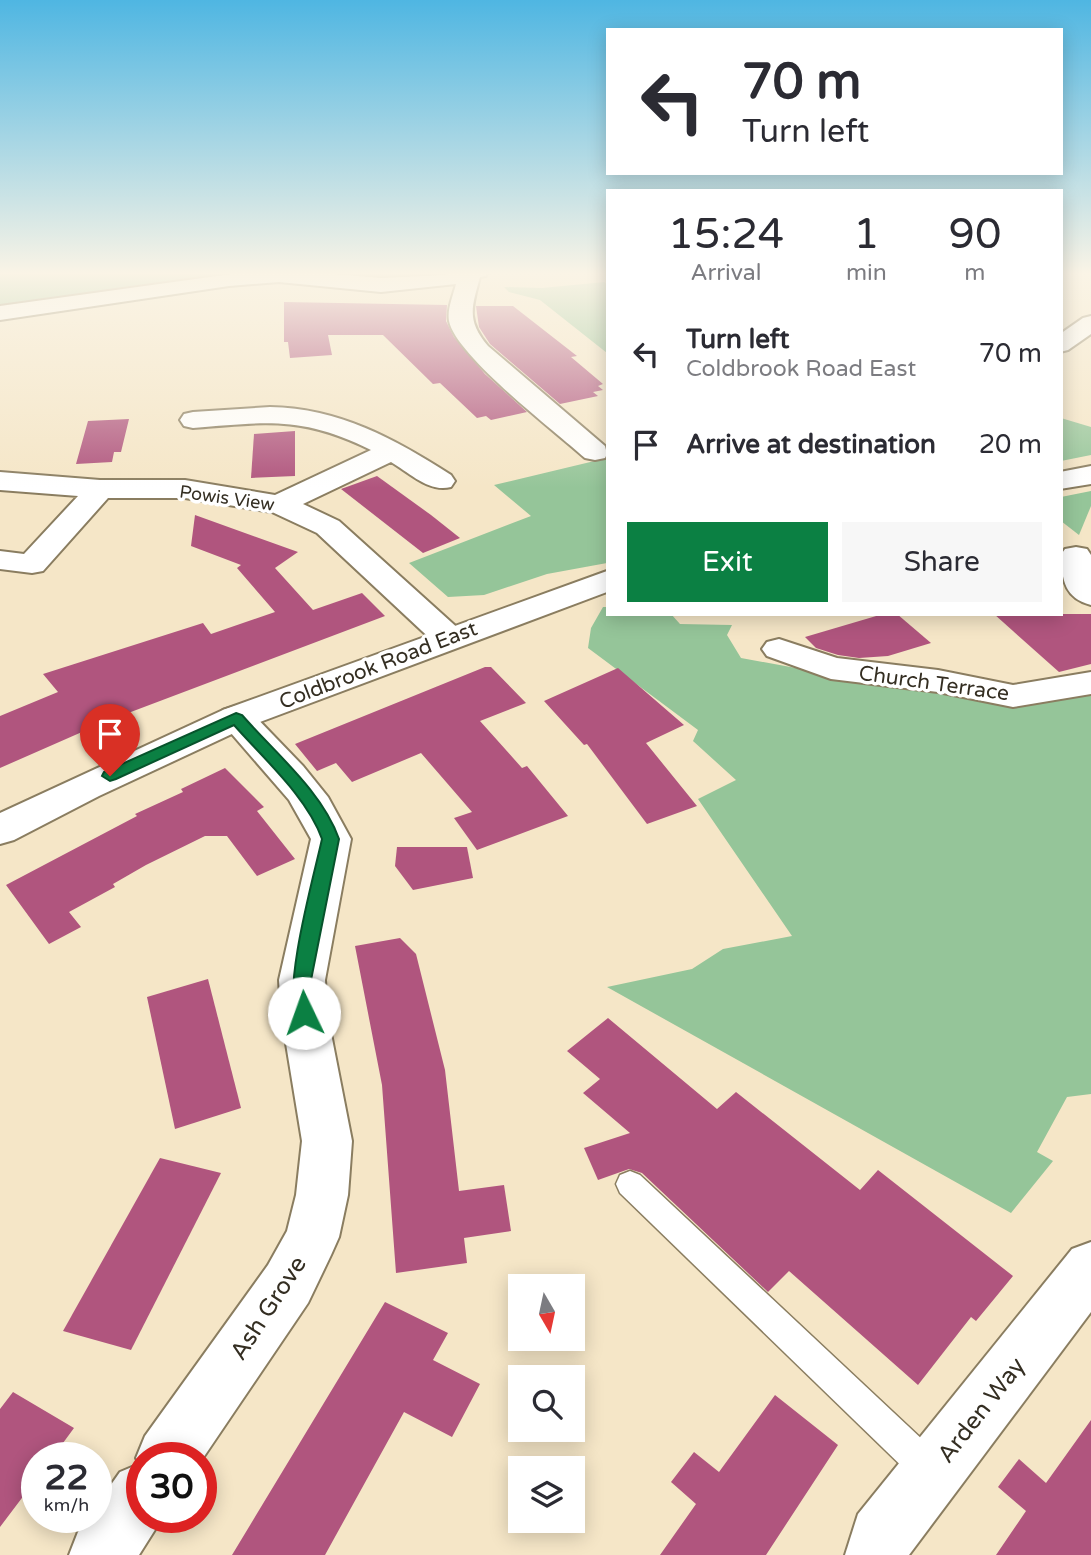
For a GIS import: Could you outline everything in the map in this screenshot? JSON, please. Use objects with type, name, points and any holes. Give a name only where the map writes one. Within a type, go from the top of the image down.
[{"type":"street","points":[[472,344],[595,452]]},
{"type":"street","points":[[192,420],[263,415],[316,419],[394,450],[441,481]]},
{"type":"street","points":[[279,503],[394,450]]},
{"type":"street","points":[[1063,480],[1091,475]]},
{"type":"street","name":"Powis View","points":[[0,481],[100,489],[185,489],[279,503],[328,527],[449,638]]},
{"type":"street","points":[[0,560],[32,564],[100,489]]},
{"type":"street","points":[[1076,556],[1080,586],[1091,595]]},
{"type":"street","name":"Coldbrook Road East","points":[[0,830],[85,787],[236,718],[606,581]]},
{"type":"street","name":"Church Terrace","points":[[779,649],[831,668],[938,681],[1013,696],[1045,693],[1091,683]]},
{"type":"street","name":"Ash Grove","points":[[178,1442],[288,1284],[312,1237],[323,1195],[327,1141],[304,1013],[302,980],[331,839],[324,821],[308,800],[236,718]]},
{"type":"street","name":"Arden Way","points":[[877,1555],[881,1537],[1091,1268]]},
{"type":"street","points":[[101,1555],[126,1518]]},
{"type":"lane","points":[[630,1184],[933,1472]]},
{"type":"green space","points":[[595,344],[606,344],[606,352]]},
{"type":"green space","points":[[1063,419],[1091,427],[1091,455],[1063,461]]},
{"type":"green space","points":[[606,458],[606,563],[547,574],[484,595],[448,597],[409,563],[531,516],[494,485]]},
{"type":"green space","points":[[1091,491],[1091,506],[1079,535],[1063,523],[1063,497]]},
{"type":"green space","points":[[603,607],[606,607],[606,616],[673,616],[680,624],[732,625],[727,635],[741,658],[823,673],[954,691],[1091,689],[1091,1094],[1067,1097],[1037,1152],[1053,1161],[1011,1213],[607,987],[692,969],[723,949],[792,936],[698,799],[736,780],[693,741],[698,730],[588,648],[591,628]]},
{"type":"building","points":[[288,344],[330,344],[332,355],[290,358]]},
{"type":"building","points":[[392,344],[460,344],[485,374],[527,412],[491,420],[486,416],[477,418],[440,383],[433,384]]},
{"type":"building","points":[[490,344],[561,344],[577,356],[571,357],[603,384],[598,386],[603,390],[593,392],[598,396],[560,404]]},
{"type":"building","points":[[129,419],[121,452],[114,452],[112,462],[76,464],[88,421]]},
{"type":"building","points":[[295,431],[295,476],[251,478],[254,434]]},
{"type":"building","points":[[377,476],[460,538],[423,553],[341,489]]},
{"type":"building","points":[[195,515],[298,552],[275,568],[313,610],[362,593],[385,616],[107,721],[0,768],[0,716],[58,692],[43,674],[203,623],[211,634],[275,612],[237,568],[241,565],[191,546]]},
{"type":"building","points":[[1091,614],[1091,664],[1059,672],[996,616]]},
{"type":"building","points":[[876,616],[899,616],[931,643],[888,656],[859,658],[816,648],[805,637]]},
{"type":"building","points":[[485,667],[491,667],[526,703],[480,721],[522,768],[527,766],[568,816],[477,850],[454,818],[472,812],[421,753],[352,782],[336,763],[317,771],[295,744]]},
{"type":"building","points":[[618,668],[684,725],[646,743],[697,806],[647,824],[587,744],[584,745],[544,701]]},
{"type":"building","points":[[225,768],[264,807],[257,811],[295,859],[257,876],[227,836],[205,836],[146,865],[113,884],[115,887],[69,912],[81,927],[49,944],[6,885],[137,816],[135,814],[183,792],[181,789]]},
{"type":"building","points":[[397,847],[467,847],[473,878],[413,890],[395,866]]},
{"type":"building","points":[[400,938],[416,954],[445,1070],[459,1191],[504,1185],[511,1231],[464,1238],[467,1263],[396,1273],[382,1085],[355,946]]},
{"type":"building","points":[[208,979],[241,1108],[175,1129],[147,997]]},
{"type":"building","points":[[608,1018],[717,1109],[736,1092],[860,1190],[878,1170],[1013,1276],[976,1321],[971,1317],[918,1385],[789,1271],[768,1292],[642,1173],[629,1169],[598,1180],[584,1148],[630,1133],[583,1093],[600,1079],[567,1051]]},
{"type":"building","points":[[160,1158],[221,1173],[131,1350],[63,1331]]},
{"type":"building","points":[[385,1302],[448,1333],[433,1360],[480,1384],[452,1437],[404,1412],[325,1555],[232,1555]]},
{"type":"building","points":[[13,1392],[74,1428],[64,1442],[21,1442],[21,1499],[0,1527],[0,1409]]},
{"type":"building","points":[[775,1395],[838,1445],[766,1555],[660,1555],[696,1504],[671,1482],[694,1452],[719,1472]]},
{"type":"building","points":[[1091,1420],[1091,1555],[996,1555],[1026,1511],[998,1487],[1019,1459],[1046,1483]]},
{"type":"route","points":[[110,776],[236,718],[308,800],[324,821],[331,839],[302,980],[304,1013]]}]
